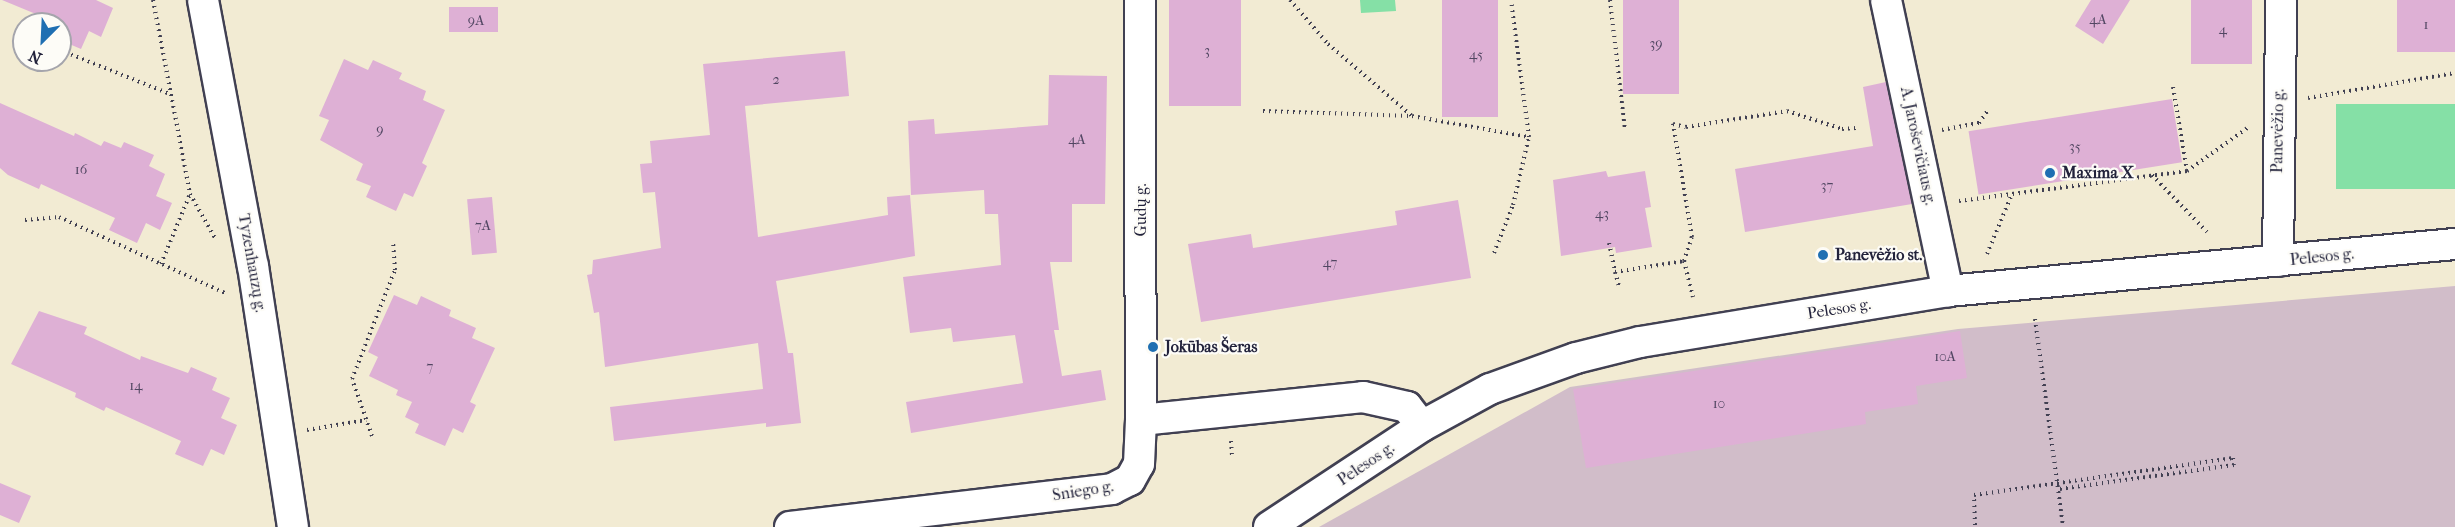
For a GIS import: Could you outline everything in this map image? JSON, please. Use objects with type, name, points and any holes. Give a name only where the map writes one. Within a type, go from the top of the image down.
[{"type":"street","name":"Tyzenhauzų g.","points":[[203,0],[253,266],[293,527]]},
{"type":"street","name":"Gudų g.","points":[[1140,0],[1141,420]]},
{"type":"street","name":"A. Jaroševičiaus g.","points":[[1887,0],[1948,291]]},
{"type":"street","name":"Panevėžio g.","points":[[2278,261],[2291,106],[2280,0]]},
{"type":"street","name":"Pelesos g.","points":[[1269,527],[1422,426],[1490,388],[1576,358],[1640,342],[1948,291],[2455,244]]},
{"type":"street","points":[[1141,420],[1363,397],[1407,407],[1422,426]]},
{"type":"street","name":"Sniego g.","points":[[790,527],[1112,489],[1130,480],[1139,464],[1141,420]]},
{"type":"path","points":[[153,0],[190,194],[221,247]]},
{"type":"path","points":[[1290,0],[1328,44],[1412,116]]},
{"type":"path","points":[[1494,253],[1514,205],[1529,137],[1511,0]]},
{"type":"path","points":[[1610,0],[1625,130]]},
{"type":"path","points":[[72,55],[171,95]]},
{"type":"path","points":[[1930,204],[2187,171],[2255,122],[2291,106],[2455,73]]},
{"type":"path","points":[[2173,87],[2187,171]]},
{"type":"path","points":[[1915,136],[1979,123],[1988,110]]},
{"type":"path","points":[[1263,111],[1412,116],[1529,137]]},
{"type":"path","points":[[1693,297],[1684,261],[1692,237],[1673,124],[1686,127],[1787,111],[1842,129],[1856,128]]},
{"type":"path","points":[[2152,175],[2207,232]]},
{"type":"path","points":[[161,264],[190,194]]},
{"type":"path","points":[[1987,254],[2012,194]]},
{"type":"path","points":[[25,220],[59,217],[233,297],[232,287]]},
{"type":"path","points":[[372,436],[352,379],[395,270],[393,242]]},
{"type":"path","points":[[1609,243],[1619,286]]},
{"type":"path","points":[[1615,272],[1684,261]]},
{"type":"path","points":[[2035,319],[2063,527]]},
{"type":"path","points":[[279,434],[366,420]]},
{"type":"path","points":[[1975,525],[1974,495],[2233,458],[2234,465],[2058,489]]},
{"type":"shaded area","points":[[2455,286],[2455,527],[1319,527],[1570,387],[1958,329]]},
{"type":"green space","points":[[1360,0],[1395,0],[1396,11],[1361,13]]},
{"type":"green space","points":[[2336,104],[2455,104],[2455,189],[2336,189]]},
{"type":"building","points":[[2,0],[96,0],[113,8],[101,37],[89,31],[81,49],[72,45],[72,12],[31,12]]},
{"type":"building","points":[[1169,0],[1241,0],[1241,106],[1169,106]]},
{"type":"building","points":[[1442,0],[1498,0],[1498,117],[1442,117]]},
{"type":"building","points":[[1623,0],[1679,0],[1679,94],[1623,94]]},
{"type":"building","points":[[2091,0],[2130,0],[2103,44],[2075,26]]},
{"type":"building","points":[[2191,0],[2252,0],[2252,64],[2191,64]]},
{"type":"building","points":[[2397,0],[2455,0],[2455,52],[2397,52]]},
{"type":"building","points":[[449,7],[498,7],[498,32],[449,32]]},
{"type":"building","points":[[845,51],[849,96],[745,106],[758,237],[888,215],[887,197],[910,195],[915,256],[776,281],[788,353],[793,353],[801,423],[766,427],[766,423],[614,441],[610,407],[763,389],[758,343],[605,367],[599,312],[594,313],[587,275],[592,274],[593,260],[661,248],[655,192],[643,193],[640,164],[652,163],[650,141],[710,135],[703,64]]},
{"type":"building","points":[[344,59],[368,70],[373,60],[402,73],[399,79],[426,91],[423,100],[445,110],[422,163],[427,166],[413,197],[404,193],[396,211],[366,197],[371,186],[356,180],[363,164],[320,140],[329,120],[319,116]]},
{"type":"building","points":[[1049,75],[1107,76],[1105,204],[1072,204],[1072,262],[1050,262],[1059,330],[1054,330],[1062,376],[1101,370],[1106,400],[911,433],[906,402],[1023,383],[1015,335],[953,342],[951,328],[910,333],[903,277],[1001,265],[998,214],[985,214],[984,190],[911,195],[908,121],[934,119],[935,134],[1048,125]]},
{"type":"building","points":[[1886,82],[1912,204],[1745,232],[1735,169],[1873,146],[1863,87]]},
{"type":"building","points":[[2172,99],[2182,162],[1979,194],[1969,131]]},
{"type":"building","points":[[0,103],[101,146],[104,141],[121,148],[124,142],[154,155],[149,166],[165,174],[156,196],[172,203],[160,230],[146,223],[137,243],[109,230],[115,218],[41,184],[39,189],[8,175],[0,168]]},
{"type":"building","points":[[1606,171],[1608,177],[1645,171],[1651,207],[1645,208],[1652,247],[1616,253],[1615,247],[1561,256],[1553,180]]},
{"type":"building","points":[[492,197],[497,253],[472,255],[467,199]]},
{"type":"building","points":[[1458,200],[1471,278],[1201,322],[1188,244],[1251,234],[1253,248],[1397,225],[1395,211]]},
{"type":"building","points":[[394,295],[417,305],[421,296],[451,310],[449,316],[476,328],[472,338],[495,348],[470,402],[476,405],[463,433],[453,428],[445,446],[415,433],[419,424],[405,417],[412,402],[396,395],[398,390],[369,376],[378,357],[368,352]]},
{"type":"building","points":[[39,311],[87,327],[84,334],[140,360],[141,356],[188,373],[191,367],[217,378],[212,390],[230,398],[221,418],[237,425],[224,455],[211,449],[203,466],[175,454],[181,441],[106,407],[104,411],[75,397],[76,393],[11,364]]},
{"type":"building","points":[[1960,331],[1967,378],[1916,386],[1918,404],[1865,412],[1866,424],[1586,468],[1573,389]]},
{"type":"building","points":[[0,483],[31,496],[19,523],[0,515]]},
{"type":"place","name":"Maxima X","points":[[2050,173]]},
{"type":"place","name":"Panevėžio st.","points":[[1823,255]]},
{"type":"place","name":"Jokūbas Šeras","points":[[1153,347]]}]
